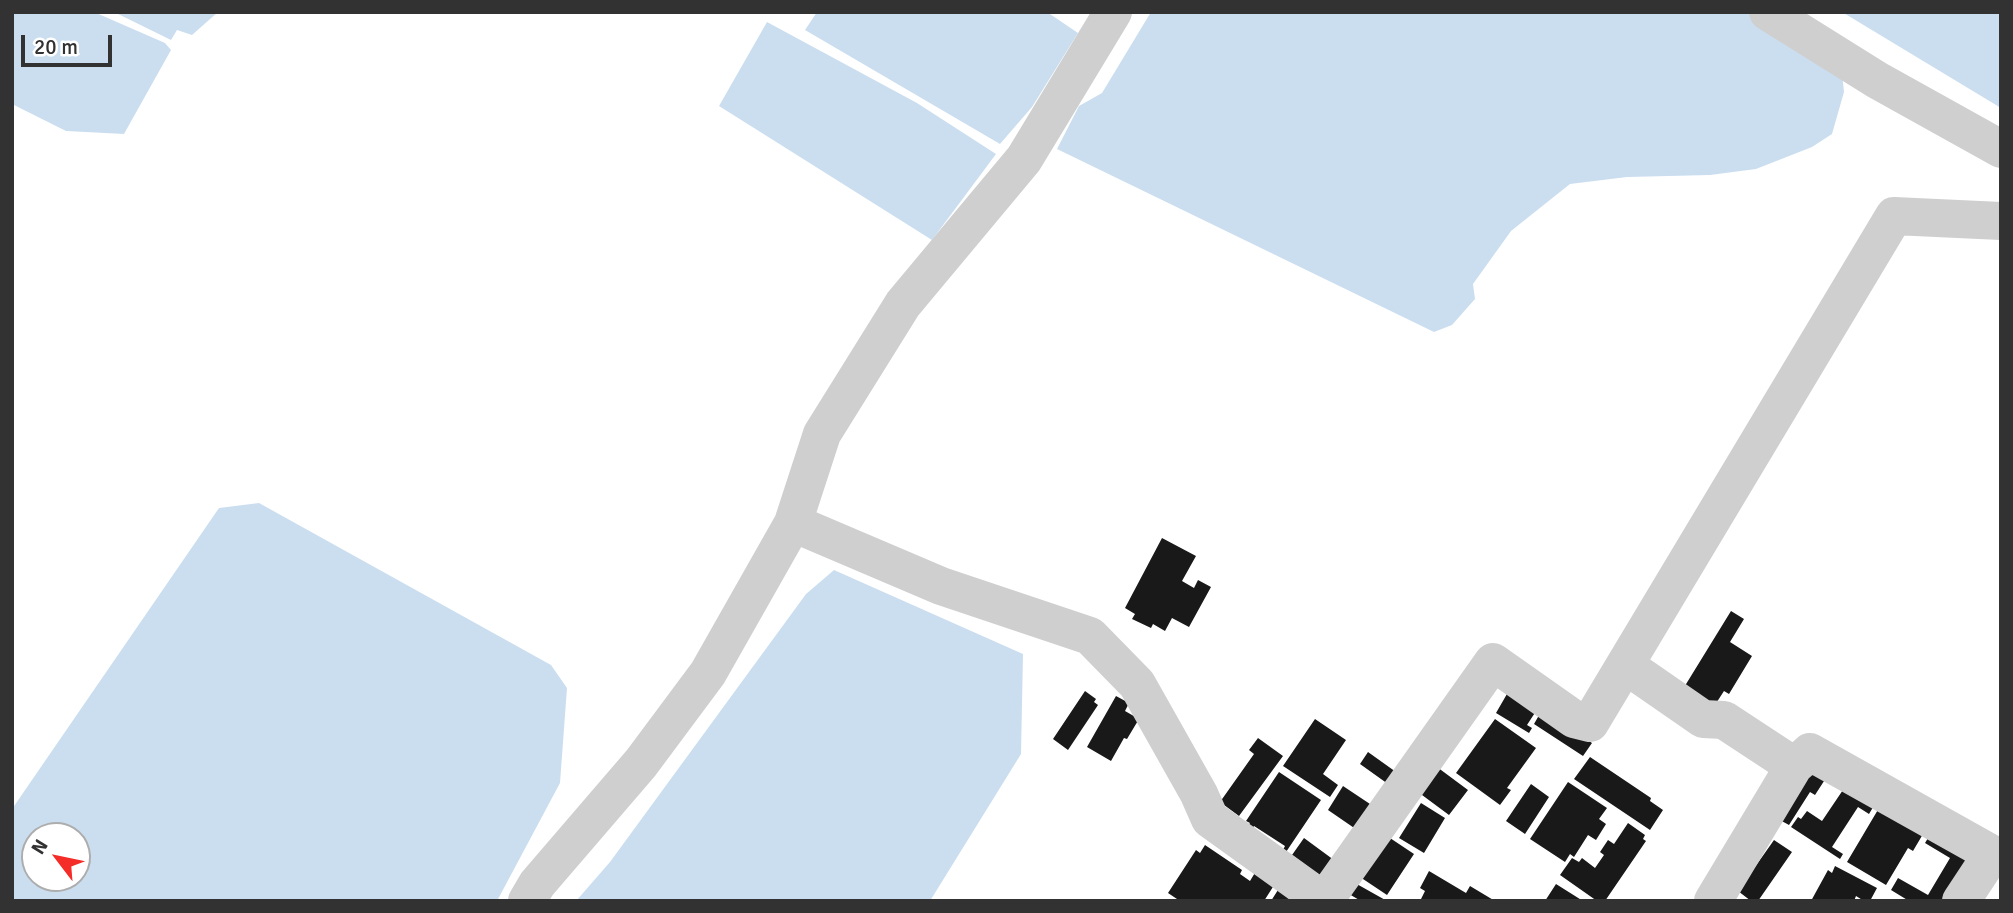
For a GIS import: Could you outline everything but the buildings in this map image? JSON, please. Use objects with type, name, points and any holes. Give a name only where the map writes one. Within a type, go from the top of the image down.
[{"type":"street","points":[[527,901],[537,884],[641,763],[708,673],[793,523],[822,434],[903,304],[1024,159],[1113,12]]},
{"type":"street","points":[[1768,12],[1877,80],[2001,149]]},
{"type":"street","points":[[793,523],[941,586],[1090,636],[1137,684],[1199,794],[1210,820],[1324,901],[1493,662],[1574,719],[1590,723],[1894,216],[2001,221]]},
{"type":"street","points":[[1625,665],[1703,719],[1724,720],[1794,766]]},
{"type":"street","points":[[1713,901],[1794,766],[1810,752],[1996,856],[1961,901]]},
{"type":"water","points":[[12,12],[94,12],[165,43],[171,50],[124,134],[66,131],[12,104]]},
{"type":"water","points":[[114,12],[218,12],[192,35],[177,30],[171,40]]},
{"type":"water","points":[[817,12],[1047,12],[1078,33],[1032,107],[1000,144],[805,30]]},
{"type":"water","points":[[1151,12],[1757,12],[1842,73],[1844,92],[1832,134],[1812,147],[1756,169],[1710,175],[1627,177],[1570,184],[1511,231],[1473,284],[1475,299],[1452,325],[1434,332],[1057,149],[1079,106],[1102,93]]},
{"type":"water","points":[[1842,12],[2001,12],[2001,108]]},
{"type":"water","points":[[767,22],[917,103],[996,154],[932,240],[719,106]]},
{"type":"water","points":[[259,503],[551,665],[567,688],[560,783],[497,901],[12,901],[12,809],[219,508]]},
{"type":"water","points":[[834,570],[1023,654],[1021,754],[930,901],[576,901],[610,862],[806,594]]}]
